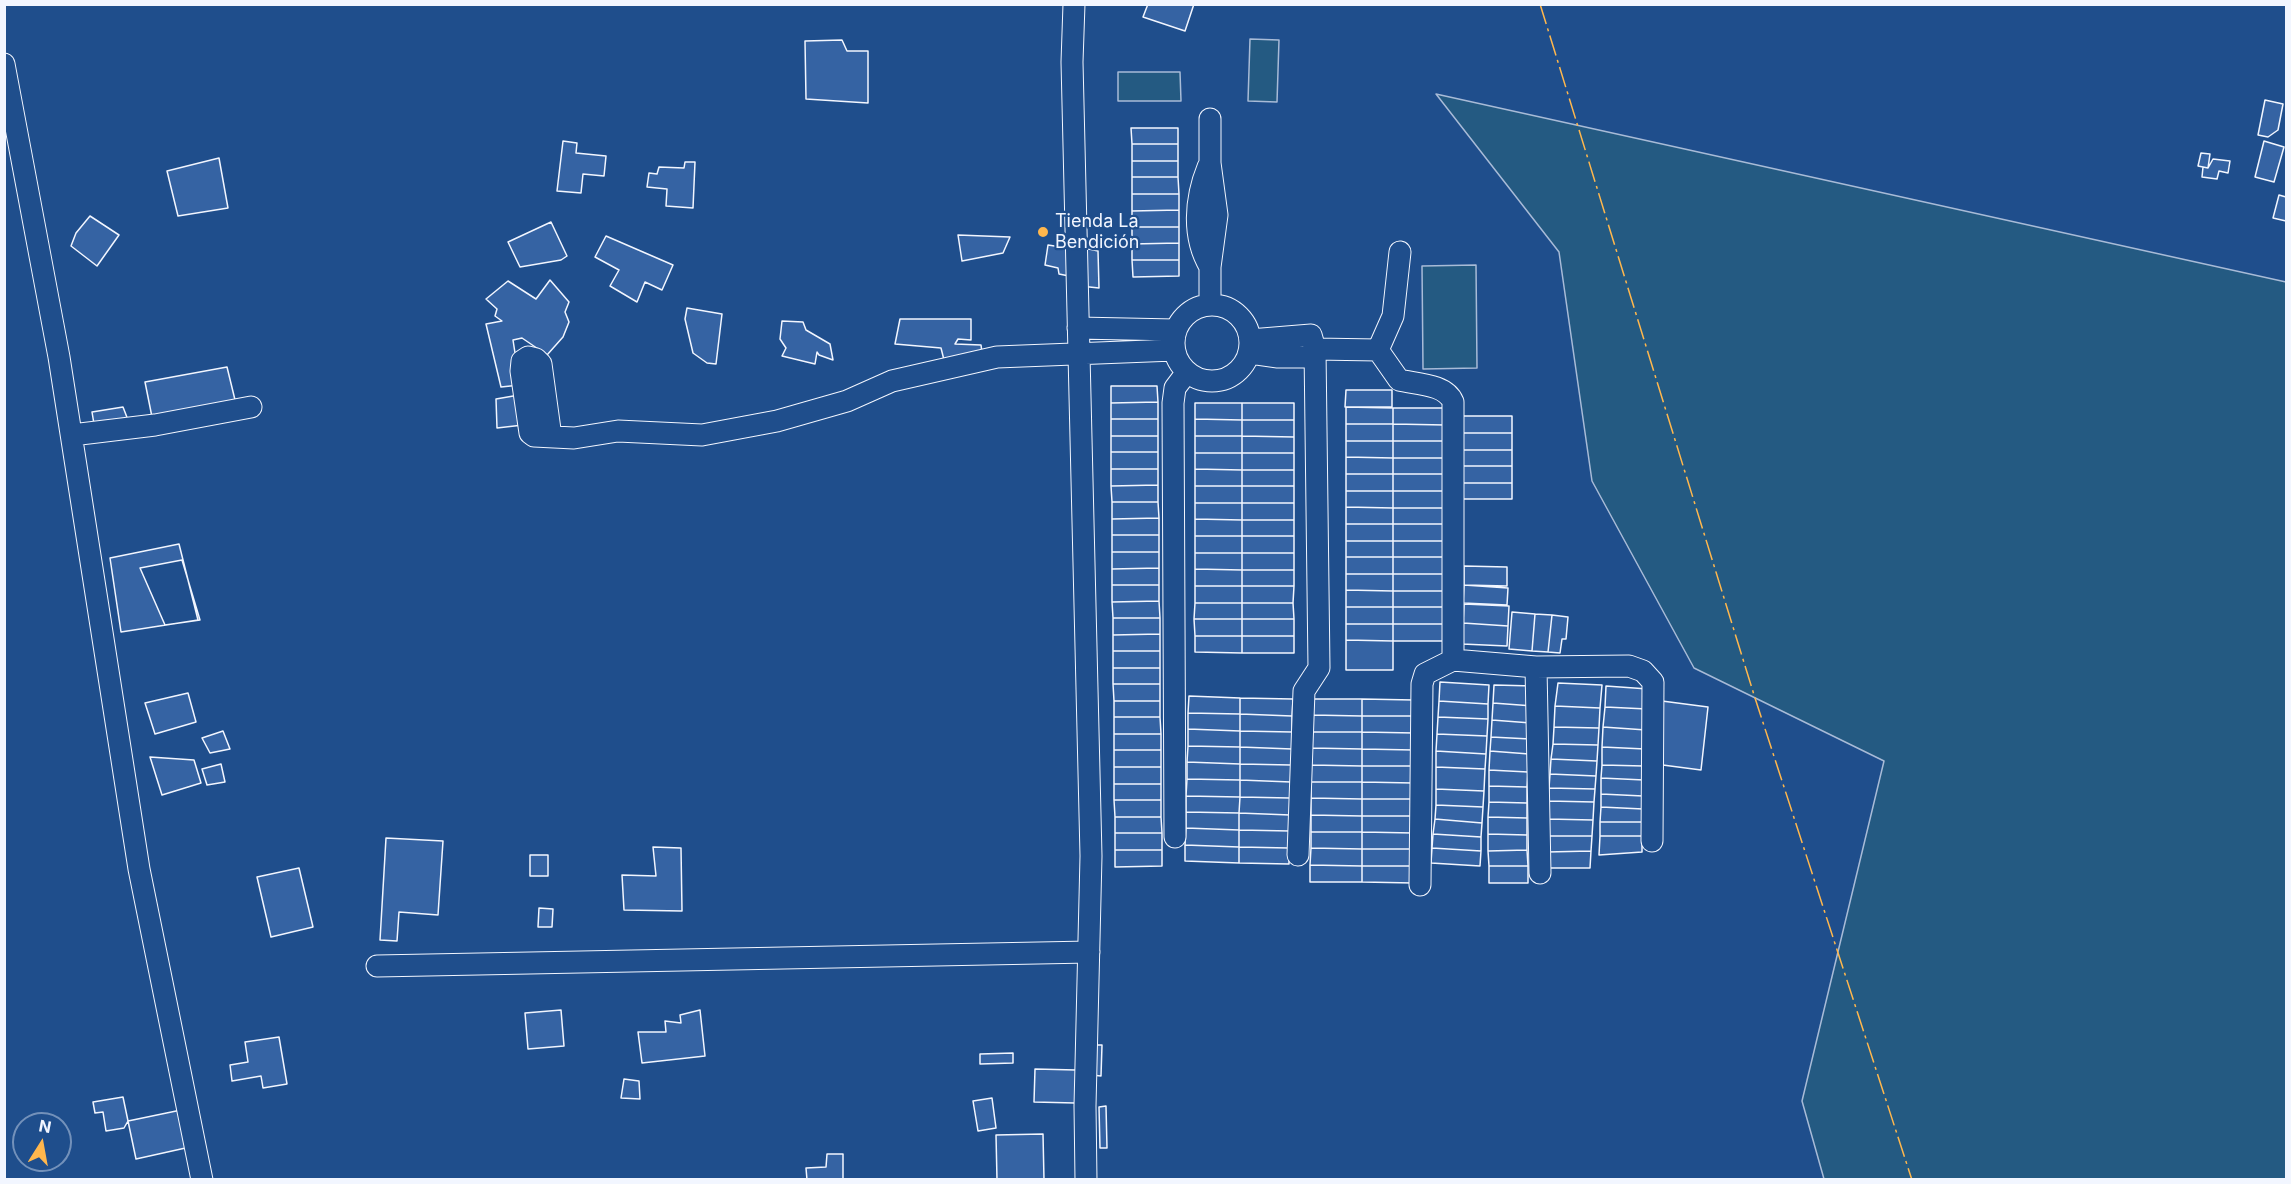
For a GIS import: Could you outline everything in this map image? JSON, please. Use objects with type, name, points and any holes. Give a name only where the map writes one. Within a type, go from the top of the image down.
[{"type":"street","points":[[1074,4],[1072,62],[1091,856],[1085,1106],[1086,1179]]},
{"type":"street","points":[[4,64],[72,435],[139,869],[202,1179]]},
{"type":"street","points":[[1210,119],[1210,162],[1201,184],[1197,227],[1200,250],[1210,267],[1210,305]]},
{"type":"street","points":[[1378,350],[1394,316],[1400,252]]},
{"type":"street","points":[[1210,305],[1232,310],[1248,328],[1250,346],[1244,364],[1224,380],[1198,379],[1187,372],[1174,340],[1185,315],[1196,308],[1210,305]]},
{"type":"street","points":[[1078,328],[1174,340]]},
{"type":"street","points":[[551,437],[574,438],[618,431],[702,435],[777,421],[847,400],[892,381],[997,357],[1079,352],[1174,340]]},
{"type":"street","points":[[1250,346],[1278,357],[1311,357],[1315,349]]},
{"type":"street","points":[[1315,349],[1378,350]]},
{"type":"street","points":[[1298,855],[1304,691],[1319,668],[1315,349]]},
{"type":"street","points":[[1378,350],[1399,380],[1444,390],[1453,402],[1453,660]]},
{"type":"street","points":[[1175,837],[1173,403],[1175,388],[1187,372]]},
{"type":"street","points":[[72,435],[155,425],[251,407]]},
{"type":"street","points":[[1420,885],[1422,684],[1425,674],[1453,660],[1536,667],[1629,666],[1643,671],[1653,682],[1652,841]]},
{"type":"street","points":[[1536,667],[1540,873]]},
{"type":"street","points":[[377,966],[1089,951]]},
{"type":"shaded area","points":[[1250,39],[1279,40],[1277,102],[1248,101]]},
{"type":"shaded area","points":[[1118,72],[1180,72],[1181,101],[1118,101]]},
{"type":"shaded area","points":[[1436,94],[2286,282],[2286,1179],[1824,1179],[1802,1101],[1884,761],[1694,668],[1592,481],[1559,252]]},
{"type":"shaded area","points":[[1476,265],[1477,368],[1423,369],[1422,266]]},
{"type":"building","points":[[1148,4],[1194,4],[1185,31],[1143,17]]},
{"type":"building","points":[[842,40],[847,51],[868,51],[868,103],[806,99],[805,41]]},
{"type":"building","points":[[2265,100],[2283,104],[2278,130],[2268,137],[2258,135]]},
{"type":"building","points":[[1131,128],[1178,128],[1178,144],[1132,144]]},
{"type":"building","points":[[563,141],[577,143],[576,153],[606,156],[604,176],[583,174],[581,193],[557,191]]},
{"type":"building","points":[[2264,141],[2284,147],[2274,182],[2255,177]]},
{"type":"building","points":[[1132,144],[1178,144],[1178,161],[1132,161]]},
{"type":"building","points":[[2201,153],[2210,154],[2208,168],[2198,166]]},
{"type":"building","points":[[219,158],[228,208],[178,216],[167,171]]},
{"type":"building","points":[[2213,159],[2230,161],[2228,173],[2219,171],[2217,179],[2202,177],[2203,167],[2208,168]]},
{"type":"building","points":[[1132,161],[1178,161],[1178,177],[1132,177]]},
{"type":"building","points":[[685,162],[695,162],[693,208],[666,206],[667,189],[647,187],[649,173],[657,174],[659,167],[684,168]]},
{"type":"building","points":[[1132,177],[1178,177],[1179,194],[1132,194]]},
{"type":"building","points":[[1132,194],[1179,194],[1179,210],[1132,211]]},
{"type":"building","points":[[2279,195],[2286,197],[2286,221],[2273,218]]},
{"type":"building","points":[[1179,210],[1179,227],[1132,227],[1132,211]]},
{"type":"building","points":[[90,216],[119,235],[97,266],[71,246],[76,233]]},
{"type":"building","points":[[551,222],[567,256],[561,260],[520,267],[508,242]]},
{"type":"building","points":[[1132,227],[1179,227],[1179,243],[1132,244]]},
{"type":"building","points":[[958,235],[1010,237],[1003,253],[962,261]]},
{"type":"building","points":[[606,236],[673,265],[662,290],[645,282],[637,302],[610,286],[619,270],[595,257]]},
{"type":"building","points":[[1179,243],[1179,260],[1132,260],[1132,244]]},
{"type":"building","points":[[1048,245],[1074,249],[1074,277],[1059,274],[1058,268],[1045,265]]},
{"type":"building","points":[[1079,250],[1098,251],[1099,288],[1080,286]]},
{"type":"building","points":[[1132,260],[1179,260],[1179,276],[1133,277]]},
{"type":"building","points":[[550,280],[569,302],[565,312],[569,322],[563,337],[547,355],[522,338],[513,340],[520,385],[501,387],[486,324],[502,321],[495,316],[497,309],[486,299],[508,281],[536,299]]},
{"type":"building","points":[[687,308],[722,314],[716,364],[707,363],[693,353],[685,319]]},
{"type":"building","points":[[900,319],[971,319],[971,340],[958,339],[955,344],[981,345],[983,360],[945,364],[941,348],[895,344]]},
{"type":"building","points":[[782,321],[803,322],[806,330],[830,344],[833,360],[817,352],[815,364],[782,356],[786,348],[780,339]]},
{"type":"building","points":[[227,367],[236,404],[152,417],[145,382]]},
{"type":"building","points":[[1111,386],[1157,386],[1158,402],[1111,403]]},
{"type":"building","points":[[1346,390],[1392,390],[1392,407],[1345,407]]},
{"type":"building","points":[[519,395],[523,425],[497,428],[496,399]]},
{"type":"building","points":[[1158,402],[1158,419],[1111,419],[1111,403]]},
{"type":"building","points":[[1195,403],[1242,403],[1242,420],[1195,419]]},
{"type":"building","points":[[1242,403],[1294,403],[1294,420],[1242,420]]},
{"type":"building","points":[[123,407],[128,420],[94,424],[92,412]]},
{"type":"building","points":[[1346,407],[1393,408],[1393,424],[1346,424]]},
{"type":"building","points":[[1393,408],[1445,408],[1445,425],[1393,424]]},
{"type":"building","points":[[1460,416],[1512,416],[1512,433],[1460,433]]},
{"type":"building","points":[[1111,419],[1158,419],[1158,436],[1111,436]]},
{"type":"building","points":[[1195,419],[1242,420],[1242,436],[1195,436]]},
{"type":"building","points":[[1242,420],[1294,420],[1294,437],[1242,436]]},
{"type":"building","points":[[1346,424],[1393,424],[1393,441],[1346,441]]},
{"type":"building","points":[[1393,424],[1445,425],[1445,441],[1393,441]]},
{"type":"building","points":[[1460,433],[1512,433],[1512,450],[1460,450]]},
{"type":"building","points":[[1111,436],[1158,436],[1158,452],[1111,452]]},
{"type":"building","points":[[1195,436],[1242,436],[1242,453],[1195,453]]},
{"type":"building","points":[[1242,436],[1294,437],[1294,453],[1242,453]]},
{"type":"building","points":[[1346,441],[1393,441],[1393,458],[1346,457]]},
{"type":"building","points":[[1393,441],[1445,441],[1445,458],[1393,458]]},
{"type":"building","points":[[1460,450],[1512,450],[1512,466],[1460,466]]},
{"type":"building","points":[[1111,452],[1158,452],[1158,469],[1111,469]]},
{"type":"building","points":[[1195,453],[1242,453],[1242,470],[1195,469]]},
{"type":"building","points":[[1242,453],[1294,453],[1294,470],[1242,470]]},
{"type":"building","points":[[1346,457],[1393,458],[1393,474],[1346,474]]},
{"type":"building","points":[[1393,458],[1445,458],[1445,474],[1393,474]]},
{"type":"building","points":[[1460,466],[1512,466],[1512,483],[1460,483]]},
{"type":"building","points":[[1111,469],[1158,469],[1158,485],[1111,486]]},
{"type":"building","points":[[1195,469],[1242,470],[1242,486],[1195,486]]},
{"type":"building","points":[[1242,470],[1294,470],[1294,486],[1242,486]]},
{"type":"building","points":[[1346,474],[1393,474],[1393,491],[1346,491]]},
{"type":"building","points":[[1393,474],[1445,474],[1445,491],[1393,491]]},
{"type":"building","points":[[1460,483],[1512,483],[1512,499],[1460,499]]},
{"type":"building","points":[[1158,485],[1158,502],[1112,502],[1111,486]]},
{"type":"building","points":[[1195,486],[1242,486],[1242,503],[1195,503]]},
{"type":"building","points":[[1242,486],[1294,486],[1294,503],[1242,503]]},
{"type":"building","points":[[1346,491],[1393,491],[1393,508],[1346,507]]},
{"type":"building","points":[[1393,491],[1445,491],[1445,508],[1393,508]]},
{"type":"building","points":[[1112,502],[1158,502],[1159,518],[1112,519]]},
{"type":"building","points":[[1195,503],[1242,503],[1242,520],[1195,519]]},
{"type":"building","points":[[1242,503],[1294,503],[1294,520],[1242,520]]},
{"type":"building","points":[[1346,507],[1393,508],[1393,524],[1346,524]]},
{"type":"building","points":[[1393,508],[1445,508],[1445,524],[1393,524]]},
{"type":"building","points":[[1159,518],[1159,535],[1112,535],[1112,519]]},
{"type":"building","points":[[1195,519],[1242,520],[1242,536],[1195,536]]},
{"type":"building","points":[[1242,520],[1294,520],[1294,536],[1242,536]]},
{"type":"building","points":[[1346,524],[1393,524],[1393,541],[1346,541]]},
{"type":"building","points":[[1393,524],[1445,524],[1445,541],[1393,541]]},
{"type":"building","points":[[1112,535],[1159,535],[1159,552],[1112,552]]},
{"type":"building","points":[[1195,536],[1242,536],[1242,553],[1195,553]]},
{"type":"building","points":[[1242,536],[1294,536],[1294,553],[1242,553]]},
{"type":"building","points":[[1346,541],[1393,541],[1393,557],[1346,557]]},
{"type":"building","points":[[1393,541],[1445,541],[1445,557],[1393,557]]},
{"type":"building","points":[[179,544],[198,620],[121,632],[110,558]]},
{"type":"building","points":[[1112,552],[1159,552],[1159,568],[1112,569]]},
{"type":"building","points":[[1195,553],[1242,553],[1242,570],[1195,569]]},
{"type":"building","points":[[1242,553],[1294,553],[1294,570],[1242,570]]},
{"type":"building","points":[[1346,557],[1393,557],[1393,574],[1346,574]]},
{"type":"building","points":[[1393,557],[1445,557],[1445,574],[1393,574]]},
{"type":"building","points":[[182,560],[200,620],[165,625],[140,568]]},
{"type":"building","points":[[1464,566],[1507,567],[1507,586],[1464,585]]},
{"type":"building","points":[[1159,568],[1159,585],[1112,585],[1112,569]]},
{"type":"building","points":[[1195,569],[1242,570],[1242,586],[1195,586]]},
{"type":"building","points":[[1242,570],[1294,570],[1294,586],[1242,586]]},
{"type":"building","points":[[1346,574],[1393,574],[1393,591],[1346,590]]},
{"type":"building","points":[[1393,574],[1445,574],[1445,591],[1393,591]]},
{"type":"building","points":[[1112,585],[1159,585],[1159,601],[1112,602]]},
{"type":"building","points":[[1464,585],[1508,588],[1507,605],[1463,603]]},
{"type":"building","points":[[1195,586],[1242,586],[1242,603],[1195,603]]},
{"type":"building","points":[[1242,586],[1294,586],[1293,603],[1242,603]]},
{"type":"building","points":[[1346,590],[1393,591],[1393,607],[1346,607]]},
{"type":"building","points":[[1393,591],[1445,591],[1445,607],[1393,607]]},
{"type":"building","points":[[1159,601],[1160,618],[1113,618],[1112,602]]},
{"type":"building","points":[[1195,603],[1242,603],[1242,619],[1194,619]]},
{"type":"building","points":[[1242,603],[1293,603],[1294,619],[1242,619]]},
{"type":"building","points":[[1464,604],[1509,606],[1508,626],[1463,623]]},
{"type":"building","points":[[1346,607],[1393,607],[1393,624],[1346,624]]},
{"type":"building","points":[[1393,607],[1445,607],[1445,624],[1393,624]]},
{"type":"building","points":[[1512,612],[1535,614],[1532,651],[1509,649]]},
{"type":"building","points":[[1535,614],[1552,615],[1548,652],[1532,651]]},
{"type":"building","points":[[1552,615],[1568,617],[1566,639],[1562,639],[1560,653],[1548,652]]},
{"type":"building","points":[[1113,618],[1160,618],[1160,634],[1113,635]]},
{"type":"building","points":[[1194,619],[1242,619],[1242,636],[1195,636]]},
{"type":"building","points":[[1242,619],[1294,619],[1294,636],[1242,636]]},
{"type":"building","points":[[1463,623],[1508,626],[1507,646],[1462,644]]},
{"type":"building","points":[[1346,624],[1393,624],[1393,641],[1346,640]]},
{"type":"building","points":[[1393,624],[1445,624],[1445,641],[1393,641]]},
{"type":"building","points":[[1160,634],[1160,651],[1113,651],[1113,635]]},
{"type":"building","points":[[1195,636],[1242,636],[1242,653],[1195,652]]},
{"type":"building","points":[[1242,636],[1294,636],[1294,653],[1242,653]]},
{"type":"building","points":[[1346,640],[1393,641],[1393,670],[1346,670]]},
{"type":"building","points":[[1113,651],[1160,651],[1160,668],[1113,668]]},
{"type":"building","points":[[1113,668],[1160,668],[1160,684],[1113,684]]},
{"type":"building","points":[[1440,682],[1489,685],[1488,704],[1439,701]]},
{"type":"building","points":[[1558,683],[1602,685],[1600,708],[1555,706]]},
{"type":"building","points":[[1113,684],[1160,684],[1160,701],[1114,701]]},
{"type":"building","points":[[1494,685],[1534,686],[1533,706],[1493,703]]},
{"type":"building","points":[[1606,686],[1648,689],[1647,709],[1605,707]]},
{"type":"building","points":[[188,693],[196,722],[155,734],[145,703]]},
{"type":"building","points":[[1189,696],[1240,698],[1240,714],[1188,713]]},
{"type":"building","points":[[1240,698],[1293,699],[1292,716],[1240,714]]},
{"type":"building","points":[[1312,699],[1362,699],[1362,716],[1312,715]]},
{"type":"building","points":[[1362,699],[1414,700],[1414,716],[1362,716]]},
{"type":"building","points":[[1114,701],[1160,701],[1160,717],[1114,717]]},
{"type":"building","points":[[1439,701],[1488,704],[1488,719],[1438,717]]},
{"type":"building","points":[[1662,701],[1708,707],[1701,770],[1655,764]]},
{"type":"building","points":[[1493,703],[1533,706],[1531,723],[1492,720]]},
{"type":"building","points":[[1555,706],[1600,708],[1599,728],[1554,727]]},
{"type":"building","points":[[1605,707],[1647,709],[1646,730],[1603,727]]},
{"type":"building","points":[[1188,713],[1240,714],[1240,731],[1188,729]]},
{"type":"building","points":[[1240,714],[1292,716],[1292,732],[1240,731]]},
{"type":"building","points":[[1312,715],[1362,716],[1362,732],[1311,732]]},
{"type":"building","points":[[1362,716],[1414,716],[1414,733],[1362,732]]},
{"type":"building","points":[[1114,717],[1160,717],[1161,734],[1114,734]]},
{"type":"building","points":[[1438,717],[1488,719],[1487,736],[1437,734]]},
{"type":"building","points":[[1492,720],[1531,723],[1530,739],[1491,737]]},
{"type":"building","points":[[1554,727],[1599,728],[1598,745],[1553,744]]},
{"type":"building","points":[[1603,727],[1646,730],[1645,749],[1602,747]]},
{"type":"building","points":[[1188,729],[1240,731],[1240,747],[1188,746]]},
{"type":"building","points":[[223,731],[230,749],[210,753],[202,738]]},
{"type":"building","points":[[1240,731],[1292,732],[1292,749],[1240,747]]},
{"type":"building","points":[[1311,732],[1362,732],[1362,749],[1311,748]]},
{"type":"building","points":[[1362,732],[1414,733],[1414,750],[1362,749]]},
{"type":"building","points":[[1114,734],[1161,734],[1161,750],[1114,750]]},
{"type":"building","points":[[1437,734],[1487,736],[1486,754],[1436,751]]},
{"type":"building","points":[[1491,737],[1530,739],[1529,754],[1490,751]]},
{"type":"building","points":[[1553,744],[1598,745],[1597,761],[1551,759]]},
{"type":"building","points":[[1188,746],[1240,747],[1240,764],[1187,762]]},
{"type":"building","points":[[1240,747],[1292,749],[1291,765],[1240,764]]},
{"type":"building","points":[[1602,747],[1645,749],[1644,766],[1602,765]]},
{"type":"building","points":[[1311,748],[1362,749],[1362,766],[1311,765]]},
{"type":"building","points":[[1362,749],[1414,750],[1414,766],[1362,766]]},
{"type":"building","points":[[1114,750],[1161,750],[1161,767],[1114,767]]},
{"type":"building","points":[[1436,751],[1486,754],[1485,769],[1436,767]]},
{"type":"building","points":[[1490,751],[1529,754],[1528,772],[1489,770]]},
{"type":"building","points":[[150,757],[194,760],[201,783],[162,795]]},
{"type":"building","points":[[1551,759],[1597,761],[1596,776],[1550,774]]},
{"type":"building","points":[[1187,762],[1240,764],[1240,780],[1187,779]]},
{"type":"building","points":[[221,764],[225,782],[207,785],[202,769]]},
{"type":"building","points":[[1240,764],[1291,765],[1291,782],[1240,780]]},
{"type":"building","points":[[1311,765],[1362,766],[1362,782],[1311,782]]},
{"type":"building","points":[[1602,765],[1644,766],[1644,780],[1601,778]]},
{"type":"building","points":[[1362,766],[1414,766],[1413,783],[1362,782]]},
{"type":"building","points":[[1114,767],[1161,767],[1161,784],[1114,784]]},
{"type":"building","points":[[1436,767],[1485,769],[1484,791],[1436,789]]},
{"type":"building","points":[[1489,770],[1528,772],[1527,787],[1489,786]]},
{"type":"building","points":[[1550,774],[1596,776],[1595,789],[1549,788]]},
{"type":"building","points":[[1601,778],[1644,780],[1643,796],[1601,794]]},
{"type":"building","points":[[1187,779],[1240,780],[1240,797],[1186,796]]},
{"type":"building","points":[[1240,780],[1291,782],[1290,798],[1240,797]]},
{"type":"building","points":[[1311,782],[1362,782],[1362,799],[1311,798]]},
{"type":"building","points":[[1362,782],[1413,783],[1413,799],[1362,799]]},
{"type":"building","points":[[1114,784],[1161,784],[1161,800],[1114,800]]},
{"type":"building","points":[[1489,786],[1527,787],[1527,803],[1489,802]]},
{"type":"building","points":[[1549,788],[1595,789],[1594,802],[1548,801]]},
{"type":"building","points":[[1436,789],[1484,791],[1483,807],[1436,805]]},
{"type":"building","points":[[1601,794],[1643,796],[1643,809],[1601,807]]},
{"type":"building","points":[[1186,796],[1240,797],[1239,813],[1186,812]]},
{"type":"building","points":[[1240,797],[1290,798],[1290,815],[1239,813]]},
{"type":"building","points":[[1311,798],[1362,799],[1362,816],[1311,815]]},
{"type":"building","points":[[1362,799],[1413,799],[1413,816],[1362,816]]},
{"type":"building","points":[[1114,800],[1161,800],[1161,817],[1115,817]]},
{"type":"building","points":[[1548,801],[1594,802],[1593,820],[1547,819]]},
{"type":"building","points":[[1489,802],[1527,803],[1527,818],[1488,817]]},
{"type":"building","points":[[1436,805],[1483,807],[1482,823],[1435,819]]},
{"type":"building","points":[[1601,807],[1643,809],[1642,822],[1600,822]]},
{"type":"building","points":[[1186,812],[1239,813],[1239,830],[1186,828]]},
{"type":"building","points":[[1239,813],[1290,815],[1290,831],[1239,830]]},
{"type":"building","points":[[1311,815],[1362,816],[1362,832],[1311,832]]},
{"type":"building","points":[[1362,816],[1413,816],[1413,833],[1362,832]]},
{"type":"building","points":[[1115,817],[1161,817],[1162,833],[1115,833]]},
{"type":"building","points":[[1488,817],[1527,818],[1527,835],[1488,834]]},
{"type":"building","points":[[1435,819],[1482,823],[1481,837],[1433,834]]},
{"type":"building","points":[[1547,819],[1593,820],[1592,836],[1547,836]]},
{"type":"building","points":[[1600,822],[1642,822],[1642,836],[1600,836]]},
{"type":"building","points":[[1186,828],[1239,830],[1239,847],[1185,845]]},
{"type":"building","points":[[1239,830],[1290,831],[1289,848],[1239,847]]},
{"type":"building","points":[[1311,832],[1362,832],[1362,849],[1311,848]]},
{"type":"building","points":[[1362,832],[1413,833],[1413,849],[1362,849]]},
{"type":"building","points":[[1115,833],[1162,833],[1162,850],[1115,850]]},
{"type":"building","points":[[1433,834],[1481,837],[1481,851],[1432,848]]},
{"type":"building","points":[[1488,834],[1527,835],[1527,850],[1488,851]]},
{"type":"building","points":[[1547,836],[1592,836],[1591,851],[1547,852]]},
{"type":"building","points":[[1600,836],[1642,836],[1642,852],[1599,855]]},
{"type":"building","points":[[386,838],[443,841],[438,915],[399,912],[397,941],[380,940]]},
{"type":"building","points":[[1185,845],[1239,847],[1239,863],[1185,861]]},
{"type":"building","points":[[653,847],[681,848],[682,911],[624,910],[622,875],[656,876]]},
{"type":"building","points":[[1239,847],[1289,848],[1289,864],[1239,863]]},
{"type":"building","points":[[1311,848],[1362,849],[1362,866],[1310,865]]},
{"type":"building","points":[[1432,848],[1481,851],[1480,866],[1431,863]]},
{"type":"building","points":[[1362,849],[1413,849],[1413,866],[1362,866]]},
{"type":"building","points":[[1115,850],[1162,850],[1162,866],[1115,867]]},
{"type":"building","points":[[1527,850],[1528,866],[1489,866],[1488,851]]},
{"type":"building","points":[[1591,851],[1590,868],[1546,868],[1547,852]]},
{"type":"building","points":[[530,855],[548,855],[548,876],[530,876]]},
{"type":"building","points":[[1310,865],[1362,866],[1362,882],[1310,882]]},
{"type":"building","points":[[1362,866],[1413,866],[1413,883],[1362,882]]},
{"type":"building","points":[[1489,866],[1528,866],[1528,883],[1489,883]]},
{"type":"building","points":[[299,868],[313,927],[271,937],[257,877]]},
{"type":"building","points":[[539,908],[553,909],[552,927],[538,927]]},
{"type":"building","points":[[561,1010],[564,1046],[528,1049],[525,1013]]},
{"type":"building","points":[[700,1010],[705,1056],[642,1063],[638,1032],[666,1032],[665,1021],[681,1023],[680,1015]]},
{"type":"building","points":[[279,1037],[287,1084],[263,1088],[261,1076],[232,1081],[230,1065],[248,1062],[245,1042]]},
{"type":"building","points":[[1093,1045],[1102,1045],[1101,1076],[1092,1075]]},
{"type":"building","points":[[1013,1053],[1013,1063],[980,1064],[980,1054]]},
{"type":"building","points":[[1035,1069],[1076,1070],[1075,1103],[1034,1102]]},
{"type":"building","points":[[624,1079],[639,1081],[640,1099],[621,1098]]},
{"type":"building","points":[[123,1097],[128,1121],[124,1128],[106,1131],[103,1112],[95,1113],[93,1102]]},
{"type":"building","points":[[992,1098],[996,1128],[978,1131],[973,1101]]},
{"type":"building","points":[[1106,1106],[1107,1148],[1100,1148],[1099,1107]]},
{"type":"building","points":[[181,1110],[190,1147],[136,1159],[128,1121]]},
{"type":"building","points":[[1043,1134],[1044,1180],[997,1180],[996,1135]]},
{"type":"building","points":[[827,1154],[843,1154],[843,1180],[807,1180],[806,1168],[826,1167]]},
{"type":"power","points":[[1540,4],[1755,698],[1912,1180]]},
{"type":"place","name":"Tienda La Bendición","points":[[1043,232]]}]
